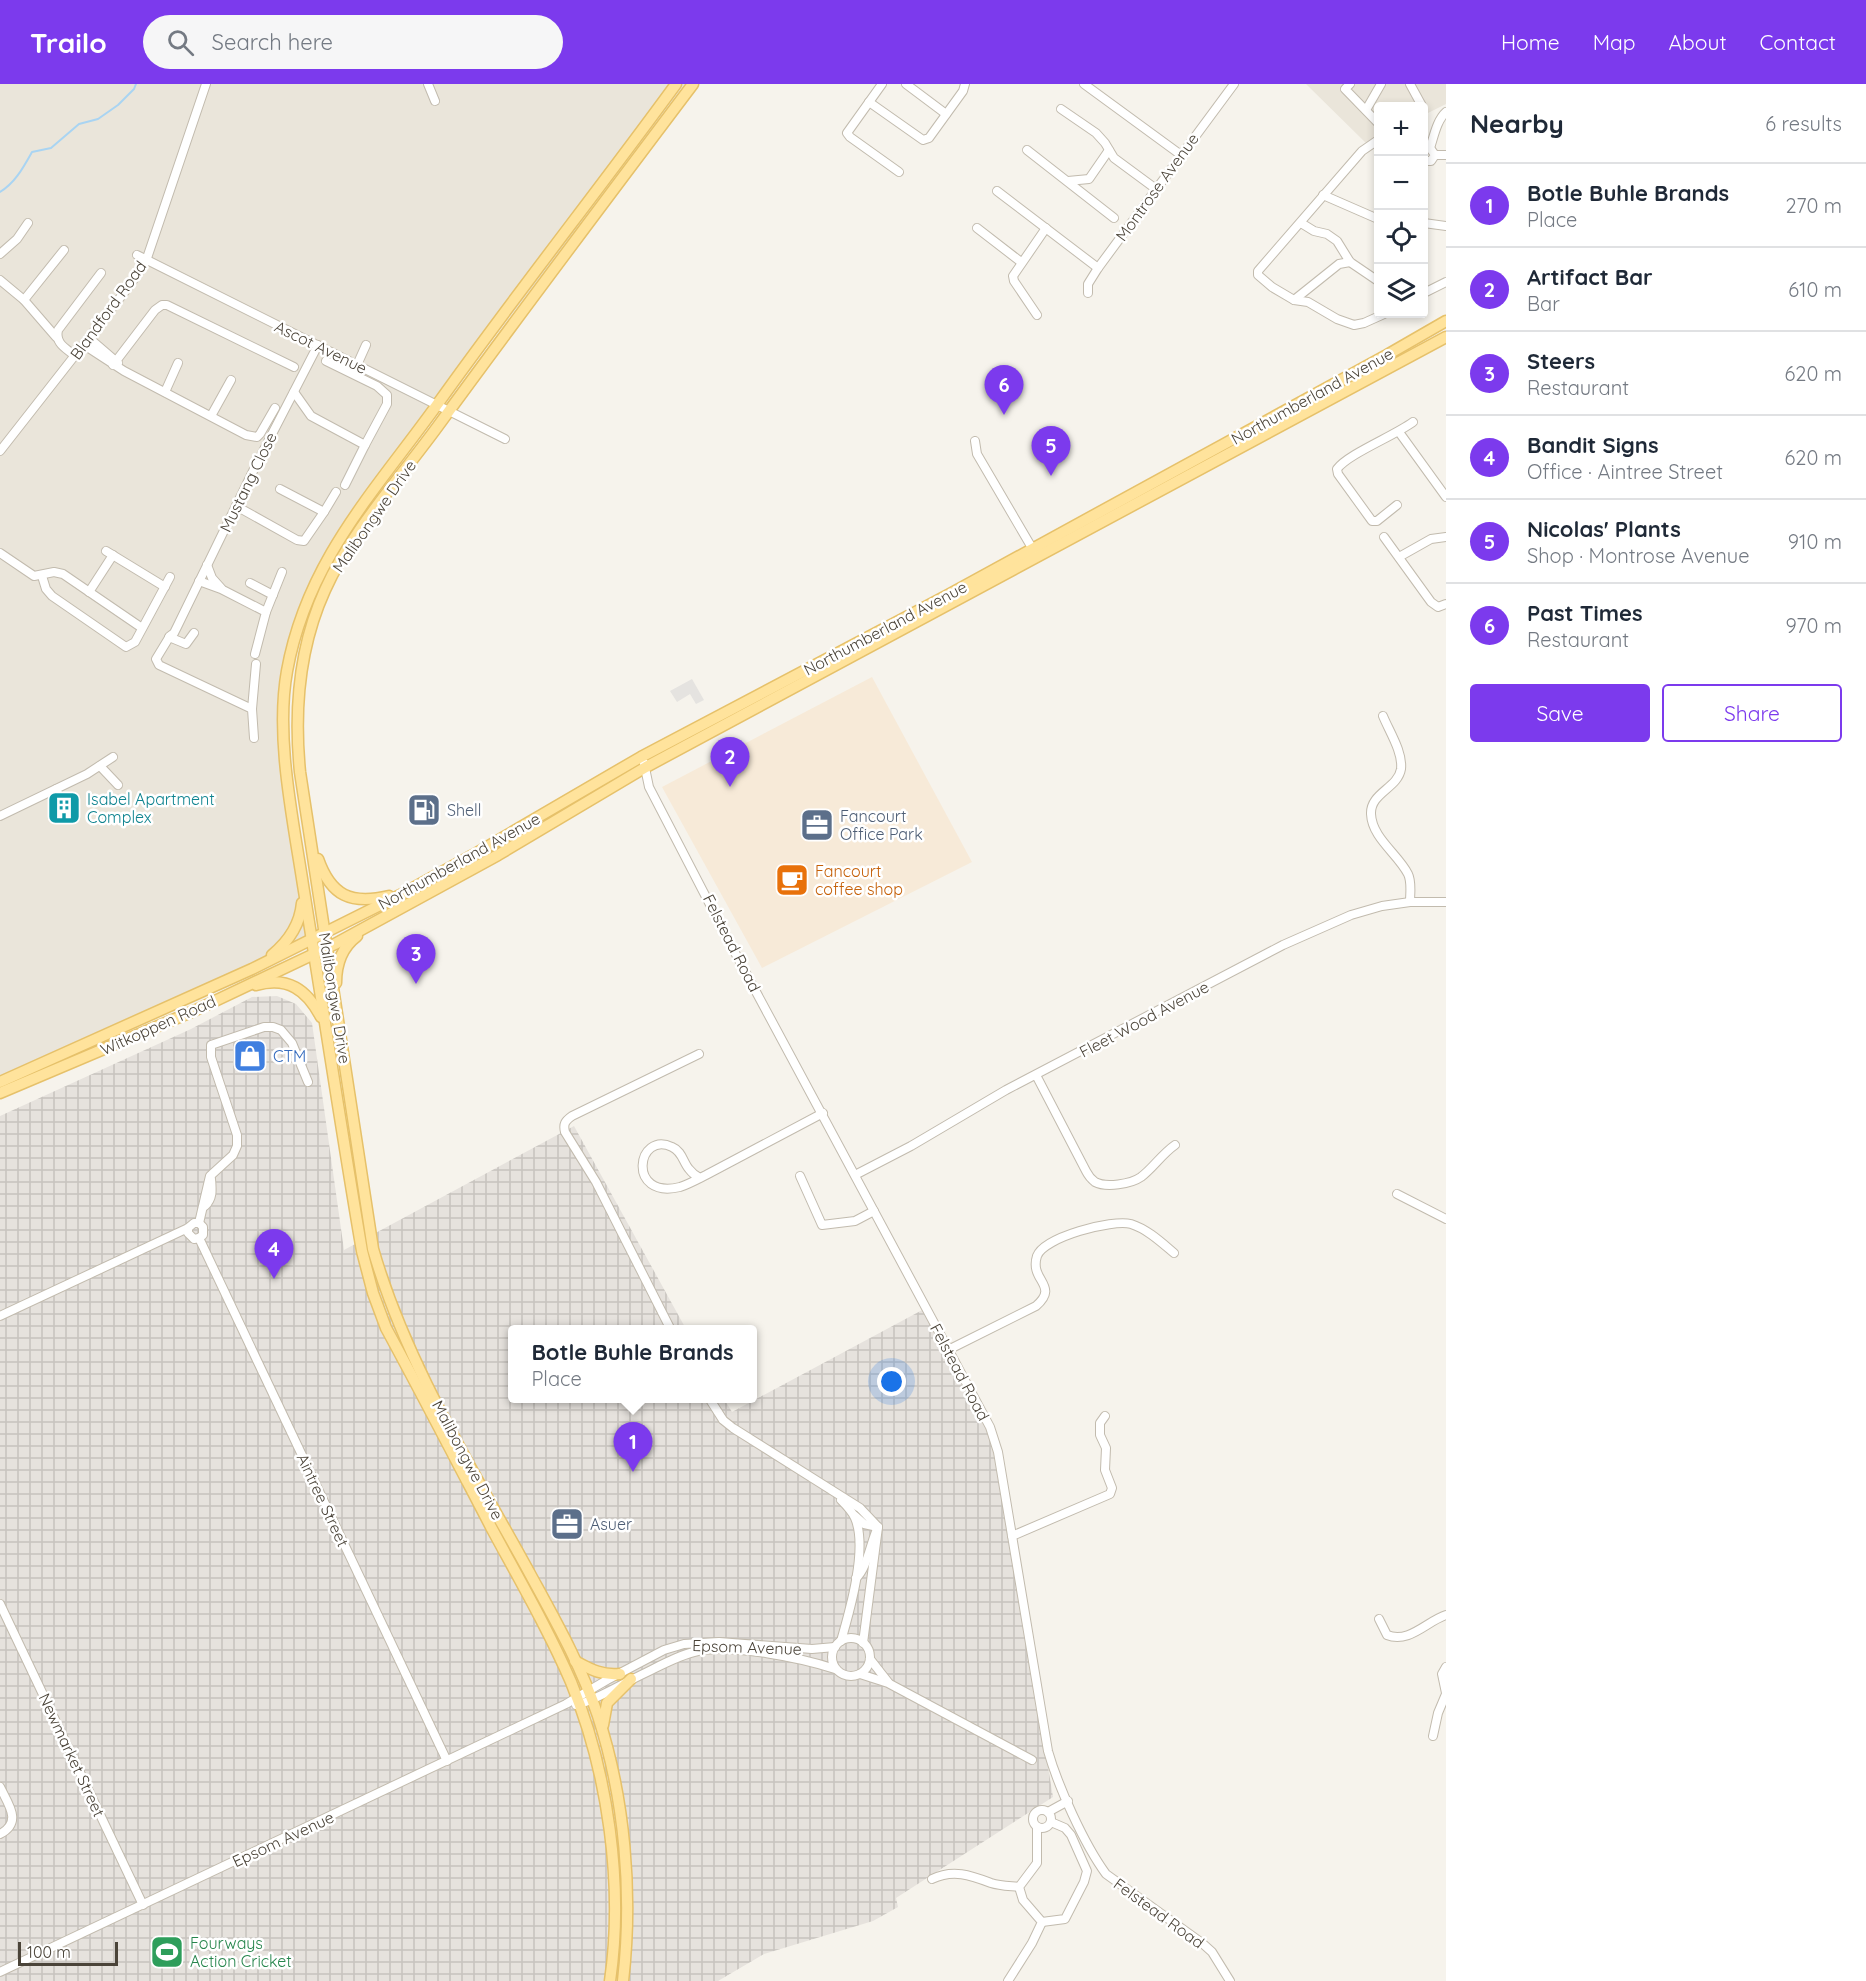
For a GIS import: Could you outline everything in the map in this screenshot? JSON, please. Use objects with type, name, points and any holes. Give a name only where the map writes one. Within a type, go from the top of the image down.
[{"type":"main road","name":"Malibongwe Drive","points":[[623,1981],[626,1955],[626,1873],[616,1793],[602,1731],[590,1695],[561,1631],[405,1352],[381,1317],[362,1251],[297,852],[285,753],[283,712],[286,673],[296,633],[316,578],[338,540],[676,84]]},
{"type":"main road","name":"Malibongwe Drive","points":[[610,1981],[615,1914],[614,1874],[604,1796],[577,1701],[549,1636],[405,1352],[373,1249],[300,772],[298,733],[300,674],[312,622],[324,590],[341,558],[693,84]]},
{"type":"main road","name":"Northumberland Avenue","points":[[1034,553],[1446,321]]},
{"type":"main road","name":"Northumberland Avenue","points":[[311,941],[405,893],[643,762],[1034,553],[1446,337]]},
{"type":"main road","name":"Northumberland Avenue","points":[[313,954],[369,927],[540,830],[643,762]]},
{"type":"main road","points":[[309,833],[323,874],[336,890],[352,898],[363,900],[405,893]]},
{"type":"main road","points":[[252,969],[283,945],[293,933],[302,908],[303,882]]},
{"type":"main road","points":[[337,1021],[338,963],[349,942],[369,927]]},
{"type":"main road","name":"Witkoppen Road","points":[[0,1082],[311,941]]},
{"type":"main road","name":"Witkoppen Road","points":[[0,1092],[196,1010],[313,954]]},
{"type":"main road","points":[[234,991],[260,984],[287,984],[303,992],[310,999],[326,1028]]},
{"type":"main road","points":[[83,1046],[87,1057]]},
{"type":"main road","points":[[574,1660],[596,1672],[610,1675],[620,1674]]},
{"type":"main road","points":[[602,1731],[606,1703],[631,1679]]},
{"type":"street","name":"Blandford Road","points":[[0,451],[87,341],[146,261],[206,84]]},
{"type":"street","points":[[428,84],[435,101]]},
{"type":"street","points":[[882,84],[848,130],[848,135],[899,172]]},
{"type":"street","points":[[906,84],[946,114]]},
{"type":"street","points":[[869,102],[923,140],[928,138],[963,91],[965,84]]},
{"type":"street","points":[[1084,84],[1181,155]]},
{"type":"street","name":"Montrose Avenue","points":[[1088,293],[1088,284],[1098,268],[1234,84]]},
{"type":"street","points":[[1350,84],[1345,88],[1374,119]]},
{"type":"street","points":[[1366,110],[1381,84]]},
{"type":"street","points":[[1410,84],[1420,102]]},
{"type":"street","points":[[1061,109],[1096,133],[1114,158],[1156,189]]},
{"type":"street","points":[[1446,111],[1430,151],[1446,154]]},
{"type":"street","points":[[1374,141],[1362,151],[1323,195],[1258,271],[1258,275],[1272,287],[1294,300],[1308,302],[1337,319],[1354,325],[1375,318]]},
{"type":"street","points":[[1028,150],[1114,218]]},
{"type":"street","points":[[1068,181],[1089,179],[1109,150]]},
{"type":"street","points":[[997,191],[1098,268]]},
{"type":"street","points":[[1323,195],[1374,217]]},
{"type":"street","points":[[1301,222],[1314,231],[1327,234],[1337,241],[1350,262],[1374,278]]},
{"type":"street","points":[[0,254],[17,239],[28,223]]},
{"type":"street","points":[[1428,224],[1446,226]]},
{"type":"street","points":[[977,228],[1022,262]]},
{"type":"street","points":[[1037,315],[1014,281],[1015,271],[1046,228]]},
{"type":"street","points":[[24,300],[64,250]]},
{"type":"street","name":"Ascot Avenue","points":[[137,255],[505,439]]},
{"type":"street","points":[[1294,300],[1339,264],[1350,262]]},
{"type":"street","points":[[56,337],[58,330],[101,273]]},
{"type":"street","points":[[0,280],[24,300],[60,344],[75,356]]},
{"type":"street","points":[[1428,291],[1446,282]]},
{"type":"street","points":[[114,363],[155,310],[162,305],[167,305],[294,367]]},
{"type":"street","points":[[87,341],[124,371],[246,435],[257,437],[265,428],[275,408]]},
{"type":"street","name":"Mustang Close","points":[[252,709],[159,665],[156,659],[174,633],[318,345]]},
{"type":"street","points":[[357,365],[366,345]]},
{"type":"street","points":[[326,361],[377,386],[387,395],[387,404],[345,485]]},
{"type":"street","points":[[165,392],[178,363]]},
{"type":"street","points":[[211,416],[231,380]]},
{"type":"street","points":[[294,392],[311,416],[365,445]]},
{"type":"street","points":[[1397,505],[1377,521],[1372,520],[1338,474],[1337,469],[1346,460],[1413,422]]},
{"type":"street","points":[[1399,432],[1446,497]]},
{"type":"street","points":[[975,441],[977,454],[1034,553]]},
{"type":"street","points":[[280,489],[324,512]]},
{"type":"street","points":[[236,506],[302,541],[306,540],[336,492]]},
{"type":"street","points":[[1384,537],[1431,602],[1438,607],[1446,604]]},
{"type":"street","points":[[1399,557],[1431,539],[1446,537]]},
{"type":"street","points":[[0,553],[37,577],[58,573],[142,628]]},
{"type":"street","points":[[89,592],[110,553],[165,587]]},
{"type":"street","points":[[207,565],[212,578],[221,589]]},
{"type":"street","points":[[255,654],[266,612],[282,572]]},
{"type":"street","points":[[42,576],[46,589],[52,596],[126,647],[132,645],[170,577]]},
{"type":"street","points":[[199,581],[221,589],[266,612]]},
{"type":"street","points":[[250,584],[273,595]]},
{"type":"street","points":[[170,637],[186,644],[194,633]]},
{"type":"street","points":[[254,738],[252,709],[256,664]]},
{"type":"street","points":[[1383,716],[1395,743],[1401,767],[1397,779],[1374,802],[1371,814],[1378,833],[1408,874],[1410,902]]},
{"type":"street","points":[[0,816],[56,789],[113,757]]},
{"type":"street","name":"Felstead Road","points":[[643,762],[650,787],[733,949],[990,1427],[996,1444],[1048,1751],[1083,1834],[1106,1874],[1202,1942],[1212,1952],[1230,1981]]},
{"type":"street","points":[[100,766],[118,785]]},
{"type":"street","points":[[56,789],[63,804]]},
{"type":"street","name":"Fleet Wood Avenue","points":[[855,1175],[1036,1075],[1283,945],[1351,915],[1382,906],[1410,902],[1446,902]]},
{"type":"street","points":[[199,1223],[212,1192],[210,1176],[233,1155],[237,1142],[211,1057],[211,1045],[264,1027],[281,1030],[292,1043],[308,1082]]},
{"type":"street","points":[[669,1325],[596,1182],[564,1127],[565,1122],[572,1116],[699,1054]]},
{"type":"street","points":[[1036,1075],[1086,1171],[1095,1182],[1107,1185],[1134,1180],[1142,1176],[1175,1145]]},
{"type":"street","points":[[700,1178],[689,1170],[679,1152],[664,1144],[655,1145],[643,1159],[642,1171],[647,1182],[655,1187],[682,1186],[700,1178],[823,1113]]},
{"type":"street","points":[[800,1176],[822,1225],[855,1221],[874,1211]]},
{"type":"street","points":[[1397,1194],[1446,1219]]},
{"type":"street","points":[[0,1316],[188,1228],[192,1224],[199,1223]]},
{"type":"street","points":[[188,1228],[190,1236],[194,1239],[200,1238],[204,1229],[199,1223]]},
{"type":"street","points":[[948,1350],[1036,1306],[1044,1299],[1046,1288],[1040,1280],[1036,1266],[1038,1254],[1045,1247],[1073,1233],[1104,1223],[1132,1225],[1149,1233],[1174,1253]]},
{"type":"street","name":"Aintree Street","points":[[200,1238],[447,1761]]},
{"type":"street","points":[[712,1403],[723,1419],[733,1428],[860,1508],[876,1522],[878,1527],[863,1643]]},
{"type":"street","points":[[1012,1536],[1110,1494],[1113,1488],[1106,1470],[1106,1448],[1100,1435],[1100,1423],[1105,1416]]},
{"type":"street","points":[[827,1488],[844,1502],[854,1516],[864,1524],[878,1527]]},
{"type":"street","points":[[854,1516],[860,1539],[851,1606],[832,1660],[836,1669],[847,1676],[860,1674],[888,1683],[1032,1760]]},
{"type":"street","points":[[855,1578],[864,1568],[872,1539],[878,1527]]},
{"type":"street","name":"Newmarket Street","points":[[1,1610],[143,1905]]},
{"type":"street","points":[[1378,1619],[1387,1635],[1397,1637],[1409,1635],[1446,1615]]},
{"type":"street","points":[[838,1644],[850,1638],[863,1643],[869,1650],[870,1659],[867,1668],[860,1674]]},
{"type":"street","name":"Epsom Avenue","points":[[590,1695],[620,1674],[664,1650],[698,1642],[812,1649],[838,1644]]},
{"type":"street","name":"Epsom Avenue","points":[[0,1972],[566,1704],[677,1658],[698,1651],[714,1649],[759,1652],[813,1662],[836,1669]]},
{"type":"street","points":[[870,1659],[888,1683]]},
{"type":"street","points":[[1433,1736],[1438,1713],[1446,1693],[1442,1674],[1446,1666]]},
{"type":"street","points":[[0,1787],[13,1815],[13,1821],[7,1830],[0,1834]]},
{"type":"street","points":[[1048,1812],[1068,1802]]},
{"type":"street","points":[[1019,1887],[1037,1863],[1037,1827],[1033,1820],[1035,1814],[1042,1810],[1048,1812],[1051,1822],[1045,1828],[1037,1827]]},
{"type":"street","points":[[1042,1922],[1065,1919],[1087,1875],[1084,1862],[1071,1835],[1065,1828],[1051,1822]]},
{"type":"street","points":[[932,1879],[944,1874],[959,1873],[969,1874],[1000,1885],[1019,1887]]},
{"type":"street","points":[[1019,1887],[1023,1900],[1042,1922]]},
{"type":"street","points":[[1009,1980],[1042,1922]]},
{"type":"shaded area","points":[[0,84],[689,84],[338,540],[296,633],[283,737],[310,944],[84,1048],[0,1090]]},
{"type":"shaded area","points":[[1306,84],[1446,84],[1446,104],[1428,113],[1428,102],[1374,102],[1374,140],[1367,144]]},
{"type":"shaded area","name":"Fancourt Office Park","points":[[872,677],[972,862],[762,968],[662,787]]},
{"type":"shaded area","points":[[692,679],[704,700],[696,704],[690,694],[677,702],[670,691]]},
{"type":"shaded area","points":[[277,996],[296,1004],[312,1023],[344,1250],[574,1126],[684,1325],[508,1325],[508,1403],[726,1403],[732,1412],[749,1403],[757,1403],[757,1399],[926,1308],[993,1434],[1053,1797],[896,1898],[898,1907],[873,1921],[764,1954],[718,1981],[0,1981],[0,1116],[191,1029],[252,997]]},
{"type":"waterway","points":[[0,192],[14,180],[32,152],[51,148],[79,124],[98,119],[118,105],[136,84]]},
{"type":"place","name":"Past Times","points":[[1004,415]]},
{"type":"place","name":"Nicolas' Plants","points":[[1051,476]]},
{"type":"place","name":"Artifact Bar","points":[[730,787]]},
{"type":"place","name":"Isabel Apartment Complex","points":[[64,808]]},
{"type":"place","name":"Shell","points":[[424,810]]},
{"type":"place","name":"Fancourt Office Park","points":[[817,825]]},
{"type":"place","name":"Fancourt coffee shop","points":[[792,880]]},
{"type":"place","name":"Steers","points":[[416,984]]},
{"type":"place","name":"CTM","points":[[250,1056]]},
{"type":"place","name":"Bandit Signs","points":[[274,1279]]},
{"type":"place","name":"Botle Buhle Brands","points":[[633,1472]]},
{"type":"place","name":"Asuer","points":[[567,1524]]},
{"type":"place","name":"Fourways Action Cricket","points":[[167,1952]]}]
